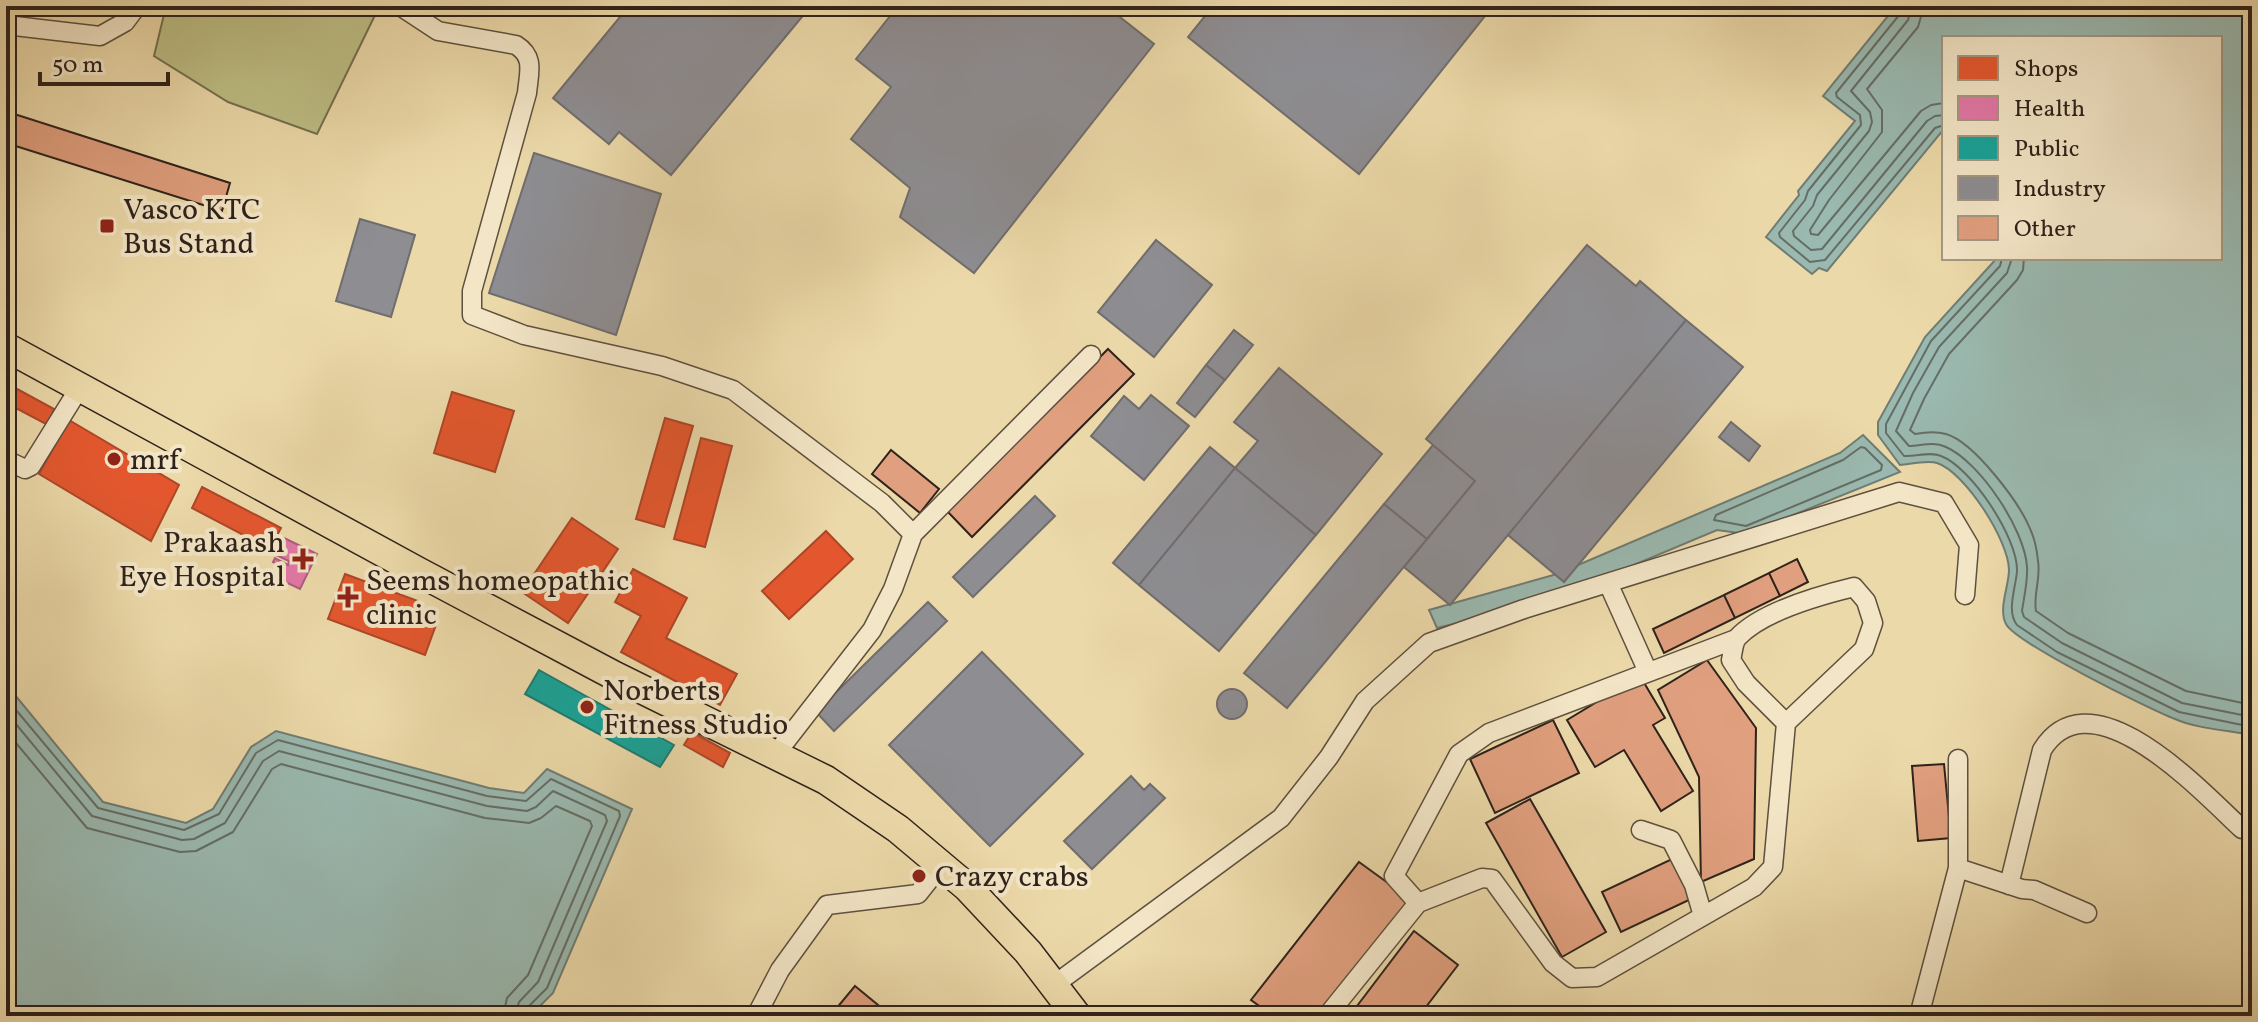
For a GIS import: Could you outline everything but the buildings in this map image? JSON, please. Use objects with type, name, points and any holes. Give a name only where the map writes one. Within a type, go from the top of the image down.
[{"type":"main road","points":[[6,347],[615,676],[826,780],[898,829],[967,887],[1028,952],[1077,1016]]},
{"type":"street","points":[[6,25],[100,36],[125,22],[137,6]]},
{"type":"street","points":[[400,6],[438,31],[516,45],[525,51],[531,61],[527,93],[472,291],[472,315],[524,335],[662,366],[733,390],[882,503],[913,534]]},
{"type":"street","points":[[775,755],[872,630],[893,589],[913,534],[1091,355]]},
{"type":"street","points":[[6,460],[25,469],[31,466],[80,387]]},
{"type":"street","points":[[1054,985],[1281,818],[1329,757],[1365,701],[1429,643],[1524,609],[1899,492],[1944,503],[1969,545],[1965,595]]},
{"type":"street","points":[[1608,583],[1648,672]]},
{"type":"street","points":[[1327,1016],[1418,903],[1482,878],[1492,879],[1553,963],[1572,978],[1597,977],[1754,887],[1773,867],[1786,723],[1864,649],[1873,623],[1866,601],[1854,587],[1812,597],[1756,624],[1736,639],[1489,733],[1459,754],[1394,876],[1418,903]]},
{"type":"street","points":[[1736,639],[1731,660],[1746,683],[1786,723]]},
{"type":"street","points":[[2009,885],[2042,750],[2050,737],[2064,727],[2089,724],[2118,731],[2153,748],[2242,829]]},
{"type":"street","points":[[1919,1016],[1958,868],[1958,759]]},
{"type":"street","points":[[1641,830],[1671,840],[1694,885],[1703,916]]},
{"type":"street","points":[[756,1016],[780,970],[827,905],[918,894],[941,865]]},
{"type":"street","points":[[1958,868],[2034,890],[2087,913]]},
{"type":"green space","points":[[166,6],[369,6],[378,9],[317,134],[228,102],[154,56]]},
{"type":"water","points":[[1896,6],[2252,6],[2252,735],[2175,719],[2084,675],[2015,633],[2006,624],[2003,611],[2009,576],[2007,557],[1984,509],[1948,469],[1933,462],[1900,465],[1878,435],[1878,422],[1925,337],[1995,260],[2222,260],[2222,36],[1942,36],[1942,131],[1827,271],[1819,268],[1812,274],[1766,237],[1799,195],[1798,191],[1855,121],[1823,96]]},
{"type":"water","points":[[1863,435],[1900,472],[1746,534],[1717,530],[1548,601],[1437,628],[1429,610],[1557,574],[1840,453]]},
{"type":"water","points":[[6,688],[103,802],[186,823],[213,809],[251,747],[276,731],[489,788],[524,793],[547,769],[632,809],[553,993],[530,1016],[6,1016]]},
{"type":"place","name":"Vasco KTC Bus Stand","points":[[107,226]]},
{"type":"place","name":"mrf","points":[[114,459]]},
{"type":"place","name":"Prakaash Eye Hospital","points":[[303,559]]},
{"type":"place","name":"Seems homeopathic clinic","points":[[348,597]]},
{"type":"place","name":"Norberts Fitness Studio","points":[[587,707]]},
{"type":"place","name":"Crazy crabs","points":[[919,876]]}]
